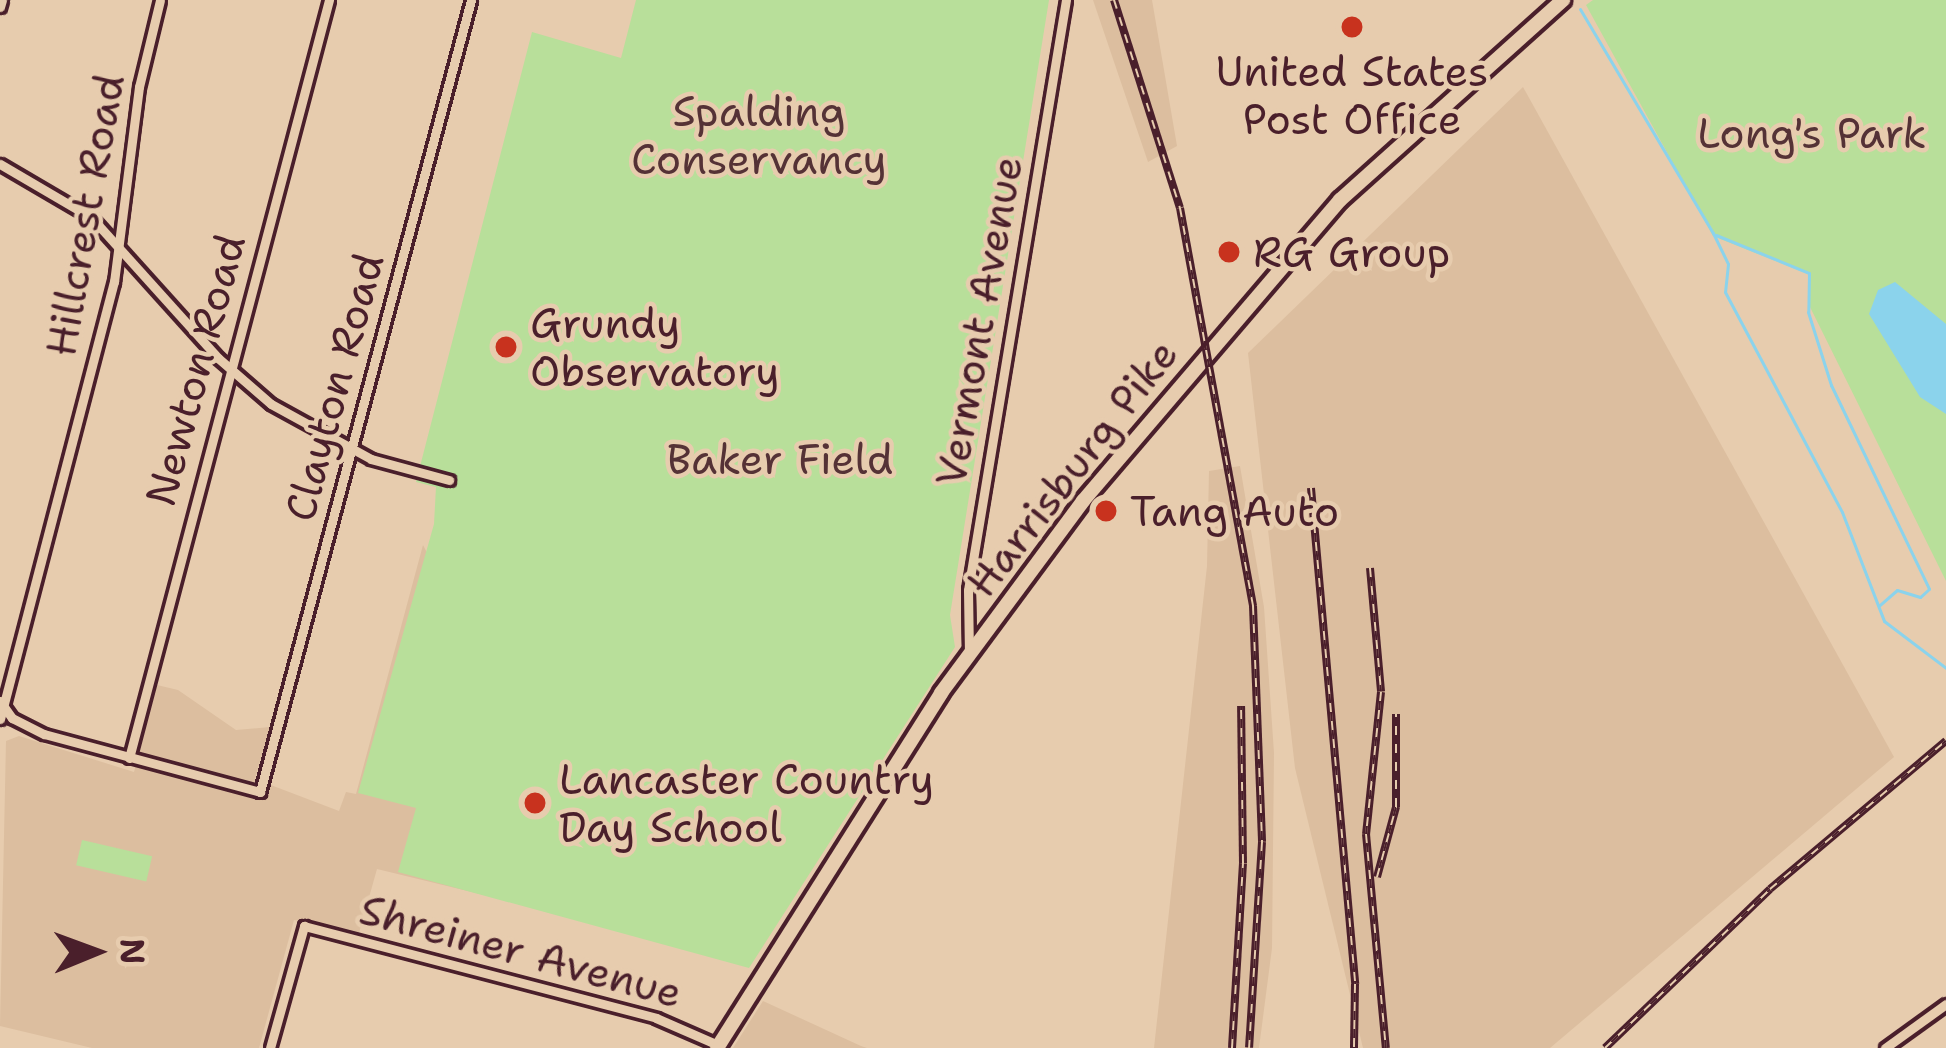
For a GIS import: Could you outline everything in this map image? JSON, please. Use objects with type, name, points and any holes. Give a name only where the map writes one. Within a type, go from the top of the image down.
[{"type":"main road","name":"Harrisburg Pike","points":[[718,1047],[969,654],[1083,501],[1308,233],[1563,0]]},
{"type":"street","name":"Hillcrest Road","points":[[0,719],[120,244],[135,109],[160,0]]},
{"type":"street","name":"Newton Road","points":[[129,758],[329,0]]},
{"type":"street","name":"Clayton Road","points":[[129,758],[260,792],[471,0]]},
{"type":"street","name":"Vermont Avenue","points":[[969,654],[968,590],[1066,0]]},
{"type":"street","points":[[0,164],[92,218],[230,370],[298,422],[353,450],[449,480]]},
{"type":"street","points":[[2,703],[44,734],[129,758]]},
{"type":"street","name":"Shreiner Avenue","points":[[270,1048],[304,926],[656,1018],[718,1047]]},
{"type":"street","points":[[1885,1048],[1946,1004]]},
{"type":"shaded area","points":[[1093,0],[1152,0],[1177,146],[1148,162]]},
{"type":"shaded area","points":[[1523,87],[1894,757],[1550,1048],[1363,1048],[1295,768],[1248,353]]},
{"type":"shaded area","points":[[1240,466],[1264,607],[1274,753],[1272,948],[1259,1048],[1154,1048],[1207,566],[1209,471]]},
{"type":"shaded area","name":"Lancaster Country Day School","points":[[423,545],[620,928],[377,869],[359,933],[294,920],[259,1048],[92,1048],[0,1026],[6,741],[19,736],[134,772],[157,685],[178,690],[236,730],[270,727],[255,779],[339,811],[346,792],[356,794]]},
{"type":"shaded area","points":[[763,1001],[861,1046],[867,1048],[733,1048]]},
{"type":"green space","name":"Baker Field","points":[[636,0],[1049,0],[950,615],[955,647],[749,968],[398,872],[416,808],[358,793],[434,524],[436,487],[416,482],[532,32],[621,58]]},
{"type":"green space","name":"Long's Park","points":[[1593,0],[1946,0],[1946,581],[1808,303],[1808,274],[1713,236],[1586,5]]},
{"type":"green space","points":[[82,840],[152,856],[146,882],[76,865]]},
{"type":"water","points":[[1895,282],[1946,324],[1946,414],[1920,397],[1869,314],[1878,290]]},
{"type":"waterway","points":[[1580,9],[1713,233],[1728,264],[1725,292],[1842,512],[1884,621],[1946,668]]},
{"type":"waterway","points":[[1716,235],[1809,273],[1808,312],[1831,385],[1929,589],[1920,597],[1897,590],[1880,605]]},
{"type":"railway","points":[[1114,0],[1180,208],[1253,606],[1262,842],[1249,1048]]},
{"type":"railway","points":[[1311,488],[1355,984],[1354,1048]]},
{"type":"railway","points":[[1370,568],[1381,692],[1366,834],[1386,1048]]},
{"type":"railway","points":[[1232,1048],[1243,863],[1241,706]]},
{"type":"railway","points":[[1377,877],[1396,807],[1396,714]]},
{"type":"railway","points":[[1605,1048],[1770,889],[1946,741]]},
{"type":"place","name":"United States Post Office","points":[[1352,27]]},
{"type":"place","name":"RG Group","points":[[1229,252]]},
{"type":"place","name":"Grundy Observatory","points":[[506,347]]},
{"type":"place","name":"Tang Auto","points":[[1106,511]]},
{"type":"place","name":"Lancaster Country Day School","points":[[535,803]]},
{"type":"park label","name":"Spalding Conservancy","points":[[759,135]]}]
